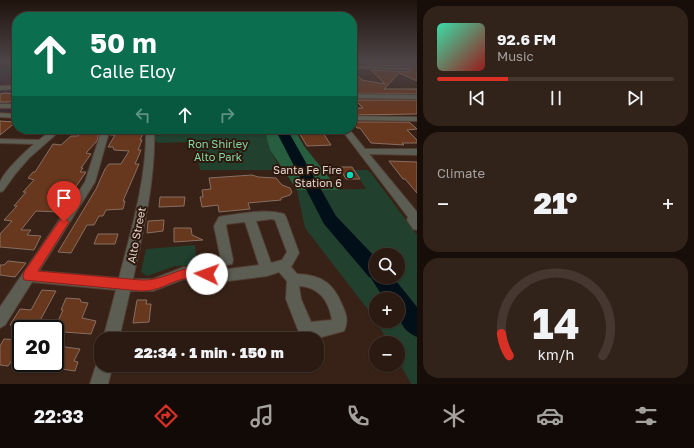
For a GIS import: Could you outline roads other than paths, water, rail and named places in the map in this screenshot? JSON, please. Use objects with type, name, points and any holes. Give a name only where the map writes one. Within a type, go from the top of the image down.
[{"type":"street","points":[[0,82],[12,81]]},
{"type":"street","points":[[0,88],[12,87]]},
{"type":"street","points":[[357,96],[417,97]]},
{"type":"street","points":[[0,106],[12,107]]},
{"type":"street","points":[[8,116],[12,112]]},
{"type":"street","points":[[0,115],[12,116]]},
{"type":"street","points":[[357,118],[417,119]]},
{"type":"street","points":[[0,189],[12,169],[40,142],[51,134]]},
{"type":"street","points":[[0,320],[90,182],[104,134]]},
{"type":"street","name":"Alto Street","points":[[113,332],[135,245],[148,167],[151,144],[150,134]]},
{"type":"street","points":[[348,134],[415,216]]},
{"type":"street","points":[[0,141],[40,142]]},
{"type":"street","points":[[362,151],[417,152]]},
{"type":"street","points":[[29,276],[126,285],[153,285],[184,273],[220,276],[267,270],[286,264],[293,253],[280,217],[272,215],[223,220],[220,226],[227,260]]},
{"type":"street","points":[[249,218],[267,270]]},
{"type":"street","points":[[282,265],[294,280]]},
{"type":"street","points":[[99,384],[102,372]]},
{"type":"waterway","points":[[284,134],[330,220],[369,263]]},
{"type":"waterway","points":[[386,284],[392,292]]},
{"type":"waterway","points":[[405,309],[417,325]]},
{"type":"place","name":"Santa Fe Fire Station 6","points":[[350,175]]},
{"type":"park label","name":"Ron Shirley Alto Park","points":[[218,149]]}]
